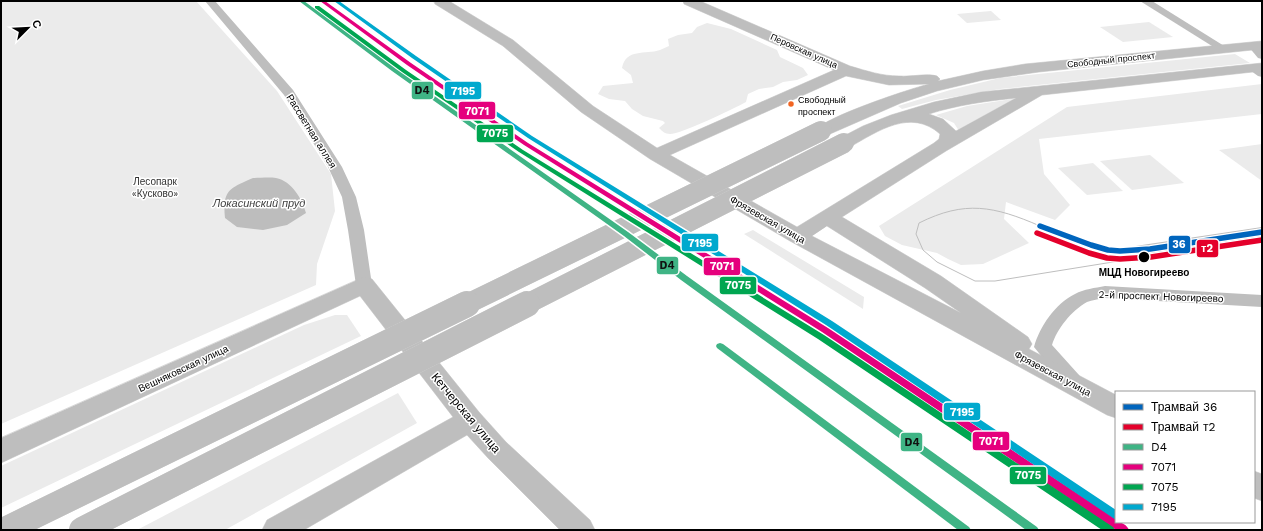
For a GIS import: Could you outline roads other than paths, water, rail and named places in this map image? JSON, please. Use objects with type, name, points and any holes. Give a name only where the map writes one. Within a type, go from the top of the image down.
[{"type":"main road","name":"Фрязевская улица","points":[[440,1],[508,43],[588,109],[656,155],[797,236],[1115,406]]},
{"type":"main road","name":"Перовская улица","points":[[689,1],[848,70],[869,84],[877,94],[875,99],[866,107],[848,118]]},
{"type":"main road","name":"Свободный проспект","points":[[848,118],[892,101],[942,85],[1012,70],[1224,49],[1259,49]]},
{"type":"main road","points":[[656,155],[848,70],[870,78],[905,82],[1012,70]]},
{"type":"main road","points":[[82,530],[844,143],[897,119],[940,105],[960,101],[1043,90],[1259,70]]},
{"type":"main road","points":[[797,236],[940,148],[1043,90]]},
{"type":"main road","points":[[897,119],[917,117],[928,119],[940,124],[948,132],[949,137],[947,142],[940,148]]},
{"type":"main road","points":[[5,530],[848,118]]},
{"type":"main road","points":[[827,217],[933,282],[986,318],[1077,386]]},
{"type":"main road","name":"Кетчерская улица","points":[[364,285],[470,420],[497,450],[580,530]]},
{"type":"main road","name":"Вешняковская улица","points":[[1,451],[364,285]]},
{"type":"main road","points":[[277,530],[470,420]]},
{"type":"street","name":"Рассветная аллея","points":[[210,1],[288,93],[335,167],[349,197],[356,230],[364,285]]},
{"type":"street","points":[[1145,1],[1224,49]]},
{"type":"street","points":[[1142,250],[1262,232]]},
{"type":"street","name":"2-й проспект Новогиреево","points":[[1077,386],[1043,347],[1047,332],[1068,307],[1081,298],[1105,292],[1262,301]]},
{"type":"water","name":"Локасинский пруд","points":[[253,178],[276,178],[287,183],[296,191],[306,213],[287,225],[263,230],[237,227],[225,218],[224,209],[226,196],[233,188]]},
{"type":"tram line","points":[[1040,226],[1008,214],[980,208],[951,211],[936,216],[919,223],[916,234],[923,250],[937,262],[975,281],[995,281],[1144,257]]},
{"type":"tram line","name":"36","points":[[1040,226],[1091,245],[1108,250],[1120,251],[1150,249],[1262,232]]},
{"type":"tram line","name":"т2","points":[[1037,233],[1089,253],[1107,258],[1120,259],[1151,257],[1262,240]]},
{"type":"railway","points":[[703,242],[791,305]]},
{"type":"railway","points":[[789,304],[825,330]]},
{"type":"place","name":"Свободный проспект","points":[[791,104]]},
{"type":"place","name":"МЦД Новогиреево","points":[[1144,257]]},
{"type":"park label","name":"Лесопарк «Кусково»","points":[[155,186]]}]
